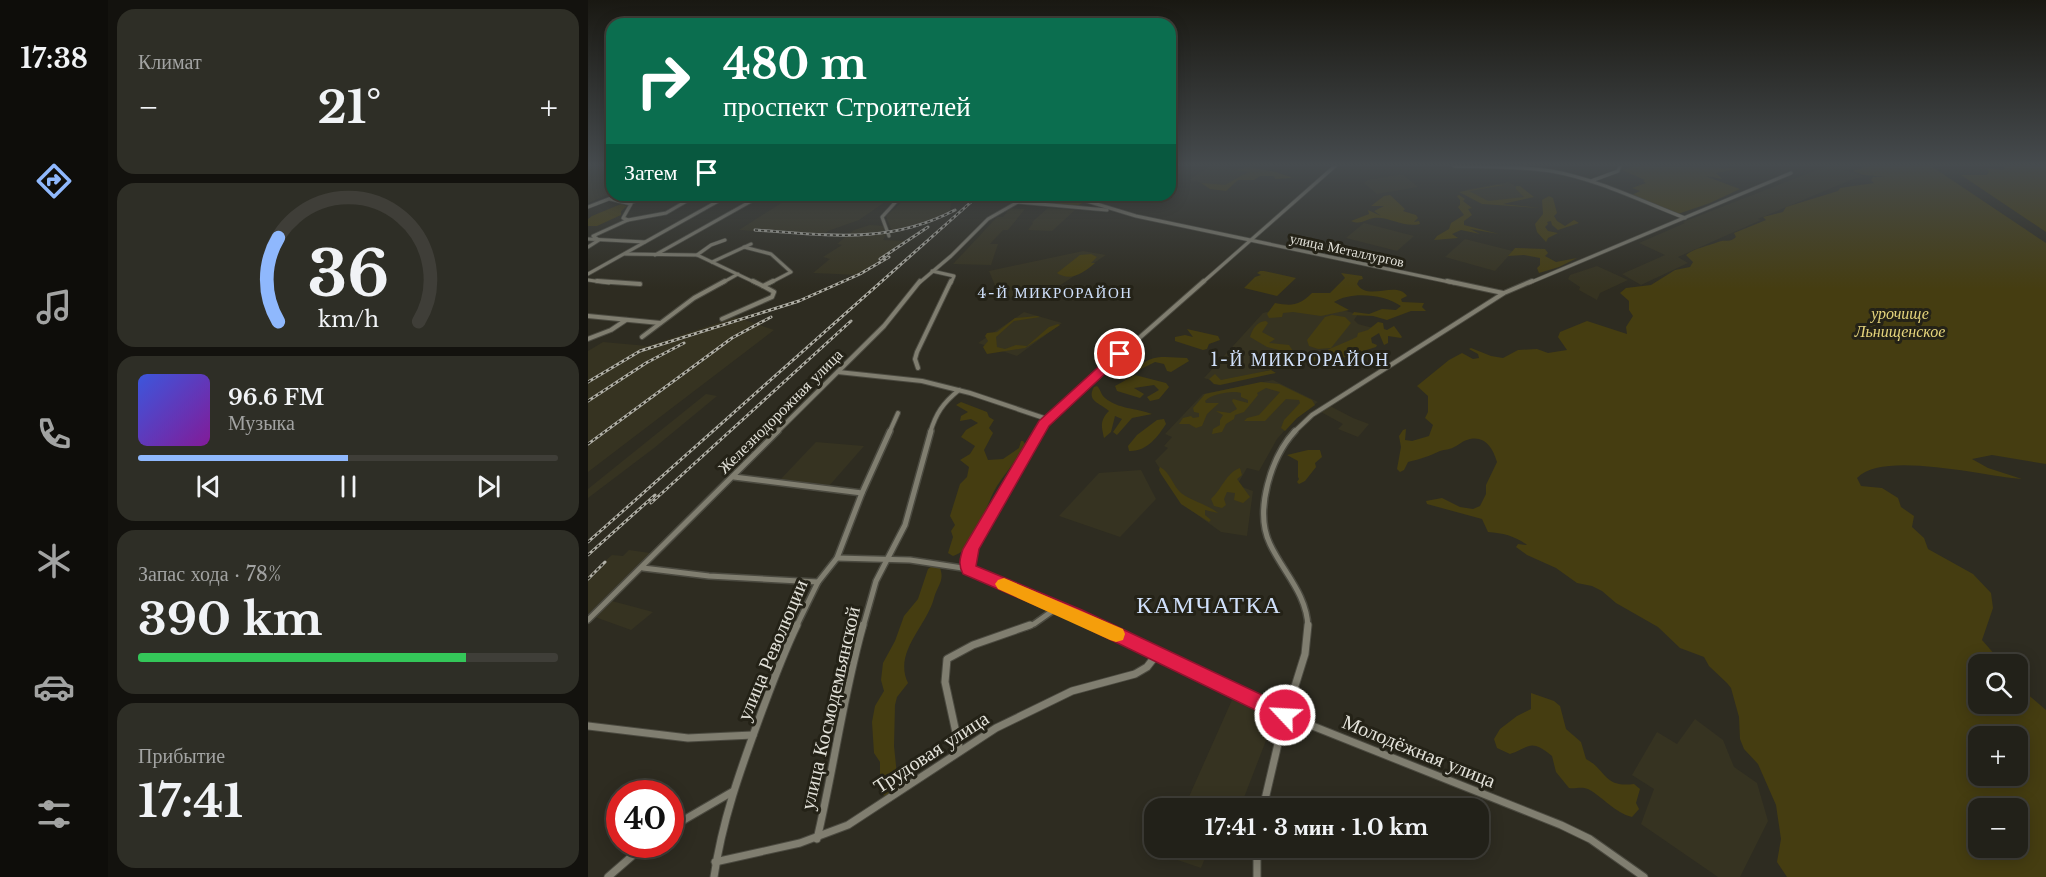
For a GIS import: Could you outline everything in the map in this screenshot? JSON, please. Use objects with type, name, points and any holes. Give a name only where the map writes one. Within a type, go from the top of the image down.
[{"type":"street","points":[[616,225],[631,207]]},
{"type":"street","points":[[588,239],[628,220],[666,213],[676,207]]},
{"type":"street","points":[[588,274],[708,207]]},
{"type":"street","points":[[655,255],[741,207]]},
{"type":"street","points":[[889,236],[882,217],[891,207]]},
{"type":"street","name":"Железнодорожная улица","points":[[588,620],[643,568],[889,321],[917,283],[988,219],[1009,207]]},
{"type":"street","name":"улица Металлургов","points":[[1071,207],[1116,211]]},
{"type":"street","name":"улица Металлургов","points":[[1104,207],[1504,293]]},
{"type":"street","points":[[969,569],[967,561],[971,549],[1047,419],[1288,207]]},
{"type":"street","points":[[1657,207],[1685,218]]},
{"type":"street","points":[[1265,798],[1285,715],[1306,646],[1308,622],[1306,608],[1298,589],[1266,536],[1266,489],[1278,453],[1291,434],[1312,415],[1504,293],[1711,207]]},
{"type":"street","points":[[623,218],[628,220]]},
{"type":"street","points":[[593,236],[599,240]]},
{"type":"street","points":[[588,239],[646,242]]},
{"type":"street","points":[[588,247],[599,240]]},
{"type":"street","points":[[697,255],[711,245],[725,240]]},
{"type":"street","points":[[712,262],[751,244]]},
{"type":"street","points":[[744,247],[771,254],[791,272],[763,286]]},
{"type":"street","points":[[626,254],[697,255],[774,292],[772,297],[722,319]]},
{"type":"street","points":[[918,368],[915,359],[917,352],[954,276],[932,271]]},
{"type":"street","points":[[642,337],[694,298],[738,274]]},
{"type":"street","points":[[588,280],[640,284]]},
{"type":"street","points":[[588,316],[660,322]]},
{"type":"street","points":[[588,339],[611,330],[627,320]]},
{"type":"street","points":[[838,372],[906,378],[959,390],[1047,419]]},
{"type":"street","name":"улица Космодемьянской","points":[[817,839],[830,786],[836,739],[859,640],[876,582],[905,525],[935,416],[942,404],[959,390]]},
{"type":"street","name":"улица Революции","points":[[714,877],[715,862],[732,792],[785,650],[818,582],[837,558],[862,493],[898,413]]},
{"type":"street","points":[[734,477],[862,493]]},
{"type":"street","name":"Молодёжная улица","points":[[837,558],[887,558],[969,569],[1058,607],[1285,715],[1561,825],[1590,839],[1644,877]]},
{"type":"street","points":[[643,568],[693,575],[818,582]]},
{"type":"street","points":[[960,751],[945,682],[947,659],[973,645],[1034,624],[1058,607]]},
{"type":"street","name":"Трудовая улица","points":[[715,862],[817,839],[848,825],[996,728],[1056,698],[1135,674],[1147,667],[1158,654]]},
{"type":"street","points":[[588,726],[698,738],[753,735]]},
{"type":"street","points":[[684,820],[732,792]]},
{"type":"street","points":[[608,877],[630,858]]},
{"type":"street","points":[[1257,858],[1257,877]]},
{"type":"shaded area","points":[[775,207],[878,207],[859,220],[823,235],[739,230]]},
{"type":"shaded area","points":[[896,207],[951,207],[949,214],[945,216],[892,232],[886,216]]},
{"type":"shaded area","points":[[1722,207],[1787,207],[1678,257],[1688,263],[1641,285],[1622,274],[1665,255],[1639,243],[1685,223],[1683,222]]},
{"type":"shaded area","points":[[1010,208],[1025,209],[1008,230],[1003,230],[990,244],[998,244],[991,265],[953,264],[997,217],[1003,217]]},
{"type":"shaded area","points":[[1048,208],[1075,210],[1052,231],[1028,230],[1032,222]]},
{"type":"shaded area","points":[[1364,223],[1414,236],[1397,251],[1346,238]]},
{"type":"shaded area","points":[[870,225],[884,226],[886,234],[883,240],[908,241],[858,275],[813,273],[830,259],[823,257],[842,245],[837,244],[854,230]]},
{"type":"shaded area","points":[[1465,239],[1513,251],[1495,271],[1445,257]]},
{"type":"shaded area","points":[[1083,251],[1106,255],[1056,288],[1001,300],[989,271]]},
{"type":"shaded area","points":[[1597,266],[1628,280],[1600,293],[1597,300],[1579,290],[1580,287],[1568,279],[1570,275]]},
{"type":"shaded area","points":[[1305,301],[1358,314],[1354,320],[1358,324],[1373,328],[1327,360],[1295,352],[1280,367],[1220,383],[1204,378],[1263,313]]},
{"type":"shaded area","points":[[1024,312],[1062,323],[1017,356],[978,343]]},
{"type":"shaded area","points":[[736,317],[774,330],[588,472],[588,351],[603,342],[648,346]]},
{"type":"shaded area","points":[[1273,380],[1318,402],[1293,421],[1277,439],[1259,471],[1247,468],[1237,485],[1253,491],[1247,536],[1221,532],[1181,503],[1155,461],[1168,448],[1164,446],[1172,437],[1165,434],[1203,394]]},
{"type":"shaded area","points":[[706,394],[717,396],[588,498],[588,489]]},
{"type":"shaded area","points":[[1330,406],[1369,424],[1358,437],[1338,429],[1343,424],[1321,412]]},
{"type":"shaded area","points":[[816,442],[864,446],[829,486],[779,481]]},
{"type":"shaded area","points":[[1141,470],[1156,499],[1120,537],[1059,516],[1099,473]]},
{"type":"shaded area","points":[[629,550],[650,553],[588,614],[588,576],[612,555],[623,556]]},
{"type":"shaded area","points":[[612,601],[653,612],[631,630],[595,617]]},
{"type":"shaded area","points":[[1232,700],[1263,710],[1263,714],[1275,717],[1244,798],[1188,798]]},
{"type":"shaded area","points":[[1695,719],[1723,740],[1734,767],[1757,783],[1768,821],[1740,877],[1718,877],[1641,824],[1654,789],[1632,775],[1657,732],[1677,744]]},
{"type":"shaded area","points":[[1172,858],[1205,858],[1201,868]]},
{"type":"green space","points":[[614,207],[626,207],[621,211],[621,215],[597,226],[588,226],[588,219]]},
{"type":"green space","points":[[1382,207],[1403,207],[1405,209],[1403,211],[1416,215],[1418,218],[1414,222],[1419,221],[1420,224],[1414,225],[1379,218],[1360,222],[1351,221],[1369,214],[1368,210],[1381,216],[1374,211]]},
{"type":"green space","points":[[1458,207],[1472,208],[1468,209],[1472,215],[1464,221],[1464,225],[1499,234],[1470,229],[1480,234],[1461,230],[1452,234],[1458,238],[1434,240],[1449,229],[1451,223],[1464,215]]},
{"type":"green space","points":[[1542,207],[1555,207],[1557,213],[1554,216],[1557,221],[1565,226],[1574,220],[1579,223],[1558,230],[1551,221],[1547,222],[1545,227],[1548,231],[1558,233],[1548,238],[1546,242],[1537,232],[1535,224],[1543,214]]},
{"type":"green space","points":[[1661,207],[1699,207],[1678,214]]},
{"type":"green space","name":"урочище Льнищенское","points":[[1786,207],[1992,207],[2046,243],[2046,464],[1992,455],[1972,459],[1988,468],[2022,479],[1911,465],[1870,470],[1857,478],[1861,486],[1882,488],[1898,498],[1901,507],[1914,516],[1912,527],[1924,538],[1928,549],[1973,574],[1991,593],[1993,608],[1982,640],[1994,654],[1968,654],[1968,714],[2028,714],[2028,695],[2046,710],[2046,877],[1787,877],[1777,862],[1781,839],[1776,805],[1758,764],[1744,749],[1740,739],[1739,717],[1731,688],[1709,666],[1704,657],[1680,648],[1658,627],[1616,603],[1602,591],[1577,583],[1556,568],[1527,555],[1516,547],[1518,544],[1527,545],[1522,542],[1509,535],[1488,532],[1482,519],[1427,504],[1426,501],[1442,498],[1460,507],[1473,509],[1480,506],[1486,494],[1486,485],[1497,462],[1490,447],[1483,441],[1473,439],[1465,441],[1451,449],[1408,462],[1404,470],[1400,472],[1397,469],[1401,447],[1399,436],[1403,430],[1406,429],[1405,440],[1412,441],[1429,436],[1433,425],[1425,418],[1428,412],[1428,396],[1417,386],[1449,360],[1462,353],[1473,359],[1479,358],[1478,354],[1469,349],[1471,348],[1503,358],[1518,350],[1537,349],[1548,353],[1567,350],[1558,337],[1560,332],[1587,321],[1627,334],[1626,327],[1633,316],[1629,310],[1629,301],[1620,293],[1626,288],[1651,285],[1675,270],[1690,267],[1693,262],[1686,255],[1721,241],[1732,240],[1736,237],[1734,233],[1766,220],[1763,217],[1783,212]]},
{"type":"green space","points":[[2009,207],[2046,207],[2046,232]]},
{"type":"green space","points":[[1515,248],[1545,249],[1548,253],[1545,256],[1556,262],[1577,258],[1539,273],[1537,268],[1540,265],[1540,258],[1524,255],[1508,256]]},
{"type":"green space","points":[[1091,254],[1097,257],[1091,263],[1095,263],[1081,273],[1067,277],[1057,273],[1080,255]]},
{"type":"green space","points":[[1260,271],[1296,278],[1277,296],[1244,288],[1255,277],[1261,275],[1257,273]]},
{"type":"green space","points":[[1341,273],[1362,276],[1363,279],[1357,284],[1368,291],[1396,290],[1402,292],[1407,296],[1401,299],[1402,302],[1424,303],[1422,307],[1426,311],[1411,311],[1387,320],[1373,316],[1352,315],[1354,312],[1369,314],[1382,309],[1396,310],[1401,306],[1386,299],[1358,295],[1334,302],[1349,310],[1321,316],[1283,313],[1282,317],[1269,318],[1267,314],[1275,303],[1295,304],[1312,293],[1330,293],[1345,278]]},
{"type":"green space","points":[[1332,315],[1345,317],[1351,323],[1331,348],[1318,349],[1309,346],[1307,340],[1325,317]]},
{"type":"green space","points":[[1040,317],[1014,321],[996,337],[997,347],[1005,349],[1016,345],[1027,346],[1049,327],[1060,325],[1025,348],[987,354],[983,347],[988,341],[985,336],[987,333],[997,332],[1015,318]]},
{"type":"green space","points":[[1266,321],[1268,323],[1262,332],[1275,339],[1269,343],[1289,345],[1295,354],[1267,347],[1250,337],[1258,324]]},
{"type":"green space","points":[[1378,322],[1383,323],[1384,329],[1387,330],[1394,326],[1402,337],[1388,336],[1388,343],[1384,345],[1379,333],[1371,338],[1372,343],[1377,345],[1376,347],[1357,353],[1352,358],[1345,357],[1329,363],[1318,360],[1282,367],[1287,363],[1308,360],[1357,337],[1358,333],[1368,330]]},
{"type":"green space","points":[[1187,329],[1218,336],[1220,340],[1209,344],[1207,349],[1203,350],[1175,341],[1175,337],[1185,335],[1193,337]]},
{"type":"green space","points":[[1140,350],[1142,352],[1133,360],[1132,369],[1137,370],[1142,364],[1160,357],[1187,358],[1189,361],[1171,372],[1167,371],[1164,364],[1155,362],[1133,373],[1114,371],[1132,352]]},
{"type":"green space","points":[[1271,370],[1276,373],[1220,385],[1214,384],[1209,379],[1215,374],[1221,380]]},
{"type":"green space","points":[[1135,375],[1166,383],[1169,387],[1159,399],[1150,401],[1147,397],[1159,390],[1154,385],[1134,388],[1144,394],[1140,398],[1117,391],[1115,386]]},
{"type":"green space","points":[[1261,382],[1279,384],[1312,400],[1315,405],[1297,418],[1285,431],[1281,428],[1284,420],[1300,403],[1299,400],[1286,399],[1265,421],[1244,421],[1259,415],[1280,392],[1266,388],[1257,393],[1258,395],[1244,412],[1235,415],[1234,419],[1226,424],[1222,432],[1212,434],[1213,429],[1220,425],[1223,415],[1216,411],[1230,413],[1237,409],[1233,399],[1248,403],[1248,400],[1241,397],[1241,393],[1228,392],[1212,396],[1205,401],[1206,403],[1219,403],[1207,414],[1202,426],[1196,428],[1189,424],[1179,424],[1183,418],[1199,417],[1199,413],[1194,412],[1193,408],[1205,394]]},
{"type":"green space","points":[[1097,386],[1110,402],[1152,414],[1132,418],[1117,435],[1113,432],[1122,419],[1115,416],[1111,432],[1104,438],[1102,421],[1109,411],[1093,399],[1092,392]]},
{"type":"green space","points":[[961,402],[987,412],[994,420],[989,428],[993,433],[984,450],[988,460],[1003,459],[1019,448],[1021,441],[1026,445],[992,494],[980,526],[969,545],[962,552],[953,556],[948,553],[953,537],[951,531],[955,525],[950,516],[960,484],[967,477],[969,467],[960,460],[970,454],[975,446],[961,437],[966,430],[978,423],[971,419],[960,421],[961,416],[968,412],[956,405]]},
{"type":"green space","points":[[1164,419],[1166,424],[1156,438],[1141,449],[1129,451],[1128,446],[1137,435],[1157,420]]},
{"type":"green space","points":[[1320,450],[1322,457],[1315,463],[1316,467],[1305,481],[1299,484],[1297,482],[1299,479],[1298,461],[1287,455]]},
{"type":"green space","points":[[1160,467],[1181,493],[1218,513],[1205,510],[1205,515],[1211,520],[1209,522],[1181,504],[1161,474]]},
{"type":"green space","points":[[1240,468],[1242,475],[1237,479],[1250,497],[1243,503],[1234,500],[1235,493],[1227,492],[1224,499],[1226,505],[1222,508],[1214,506],[1211,499],[1228,477]]},
{"type":"green space","points":[[932,566],[940,568],[941,580],[905,661],[908,683],[897,697],[895,705],[894,746],[897,775],[894,793],[885,796],[880,793],[880,762],[874,753],[872,722],[875,706],[884,691],[881,680],[883,663],[895,641],[904,616],[918,599],[928,569]]},
{"type":"green space","points":[[1531,693],[1554,701],[1560,706],[1566,729],[1581,742],[1586,759],[1606,777],[1624,785],[1634,784],[1640,789],[1636,803],[1639,809],[1632,817],[1620,812],[1588,789],[1569,788],[1556,772],[1552,756],[1545,750],[1530,746],[1510,754],[1497,748],[1494,739],[1500,729],[1531,709]]},
{"type":"railway","points":[[588,542],[966,207]]},
{"type":"railway","points":[[755,230],[833,235],[882,233],[906,229],[955,210]]},
{"type":"railway","points":[[880,259],[928,227]]},
{"type":"railway","points":[[588,382],[640,351],[799,301],[860,274],[889,257]]},
{"type":"railway","points":[[588,444],[732,338],[771,317]]},
{"type":"railway","points":[[651,503],[851,321]]},
{"type":"railway","points":[[588,401],[646,363],[684,343]]},
{"type":"railway","points":[[588,555],[655,495]]},
{"type":"railway","points":[[588,579],[605,562]]},
{"type":"slow traffic","points":[[1004,584],[1116,634]]},
{"type":"district","name":"4-Й МИКРОРАЙОН","points":[[1055,293]]},
{"type":"district","name":"1-Й МИКРОРАЙОН","points":[[1300,360]]},
{"type":"district","name":"КАМЧАТКА","points":[[1209,605]]},
{"type":"route","points":[[1120,354],[1047,419],[971,549],[967,561],[969,569],[1076,615],[1285,715]]}]
